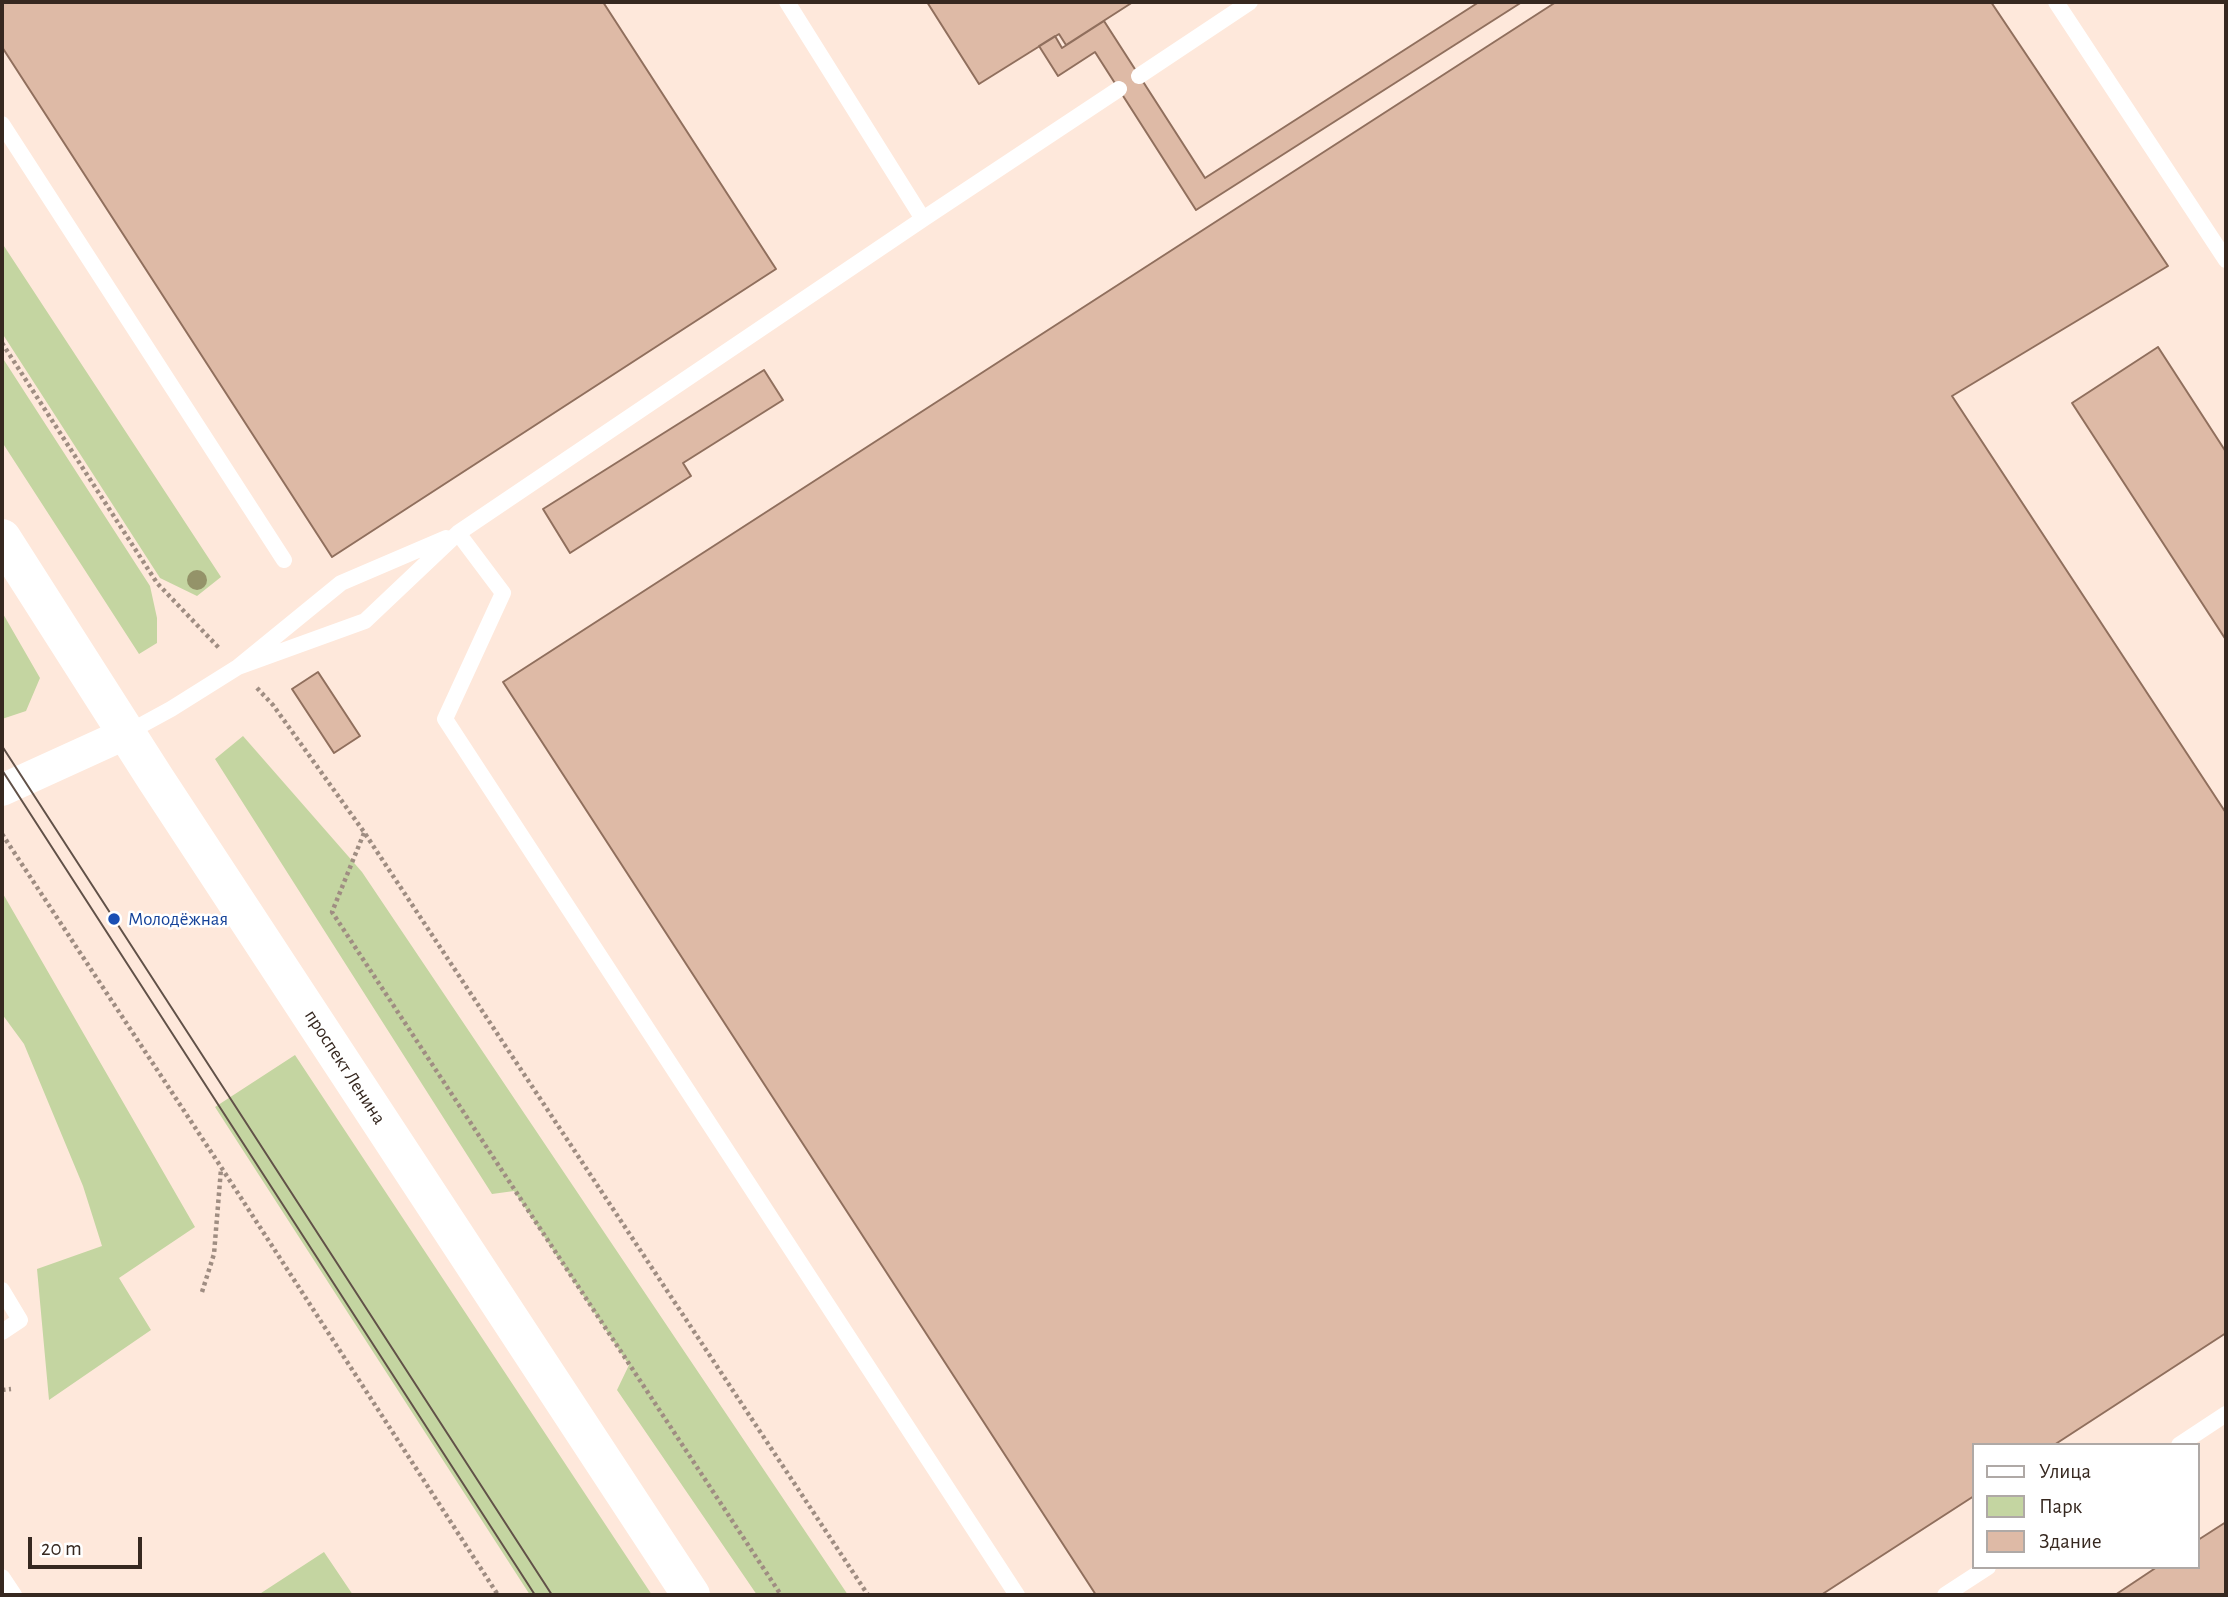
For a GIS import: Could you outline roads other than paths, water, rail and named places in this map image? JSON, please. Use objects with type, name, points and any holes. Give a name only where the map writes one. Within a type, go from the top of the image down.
[{"type":"main road","name":"проспект Ленина","points":[[2,538],[691,1595]]},
{"type":"street","points":[[2,790],[127,733]]},
{"type":"lane","points":[[787,2],[923,219]]},
{"type":"lane","points":[[1139,76],[1250,2]]},
{"type":"lane","points":[[2056,2],[2226,260]]},
{"type":"lane","points":[[238,667],[365,621],[458,533],[1119,89]]},
{"type":"lane","points":[[2,124],[284,560]]},
{"type":"lane","points":[[127,733],[172,709],[238,667],[341,583],[458,533]]},
{"type":"lane","points":[[458,533],[503,593],[445,719],[1017,1595]]},
{"type":"lane","points":[[2,1290],[20,1320],[2,1332]]},
{"type":"lane","points":[[2182,1443],[2226,1414]]},
{"type":"lane","points":[[1945,1595],[1985,1569]]},
{"type":"lane","points":[[2,1577],[14,1595]]},
{"type":"tram line","points":[[2,746],[552,1595]]},
{"type":"tram line","points":[[2,770],[535,1595]]},
{"type":"place","name":"Молодёжная","points":[[114,919]]}]
